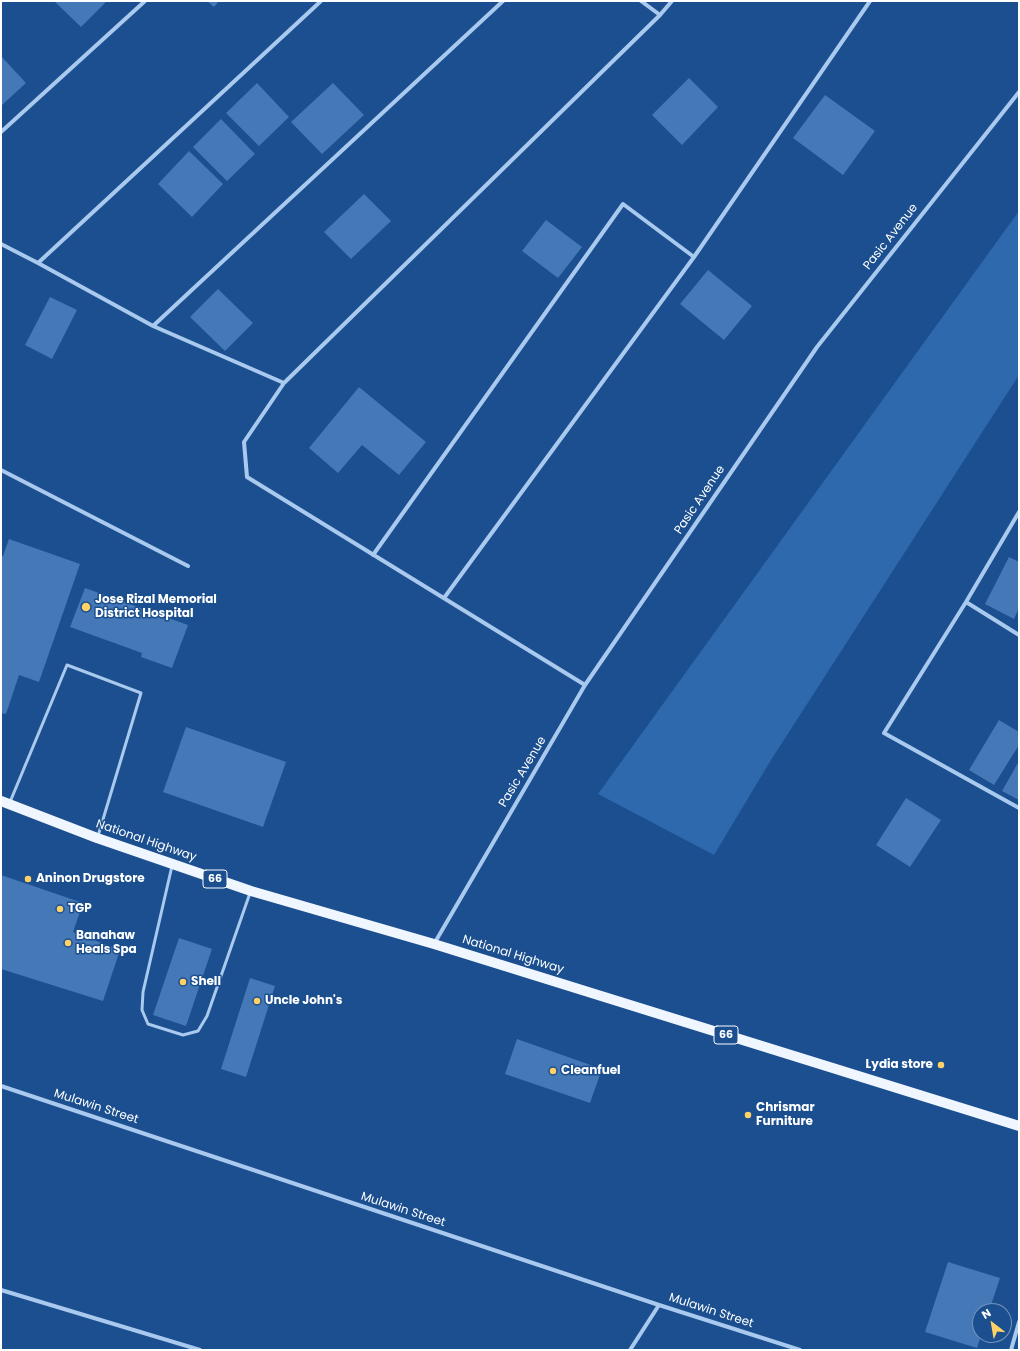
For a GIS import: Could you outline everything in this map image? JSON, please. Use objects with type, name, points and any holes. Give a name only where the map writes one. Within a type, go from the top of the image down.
[{"type":"main road","name":"National Highway","points":[[5,803],[97,838],[251,891],[434,944],[1019,1126]]},
{"type":"street","points":[[1,132],[145,1]]},
{"type":"street","points":[[38,263],[321,1]]},
{"type":"street","points":[[153,326],[502,1]]},
{"type":"street","points":[[641,1],[660,15]]},
{"type":"street","points":[[585,685],[247,477],[244,442],[284,383],[660,15],[672,1]]},
{"type":"street","points":[[444,598],[694,257],[870,1]]},
{"type":"street","name":"Pasic Avenue","points":[[434,944],[585,685],[816,347],[1019,92]]},
{"type":"street","points":[[373,554],[623,204],[694,257]]},
{"type":"street","points":[[1,244],[153,326],[284,383]]},
{"type":"street","points":[[1,470],[188,566]]},
{"type":"street","points":[[1019,512],[966,602],[884,733],[1019,808]]},
{"type":"street","points":[[966,602],[1019,635]]},
{"type":"street","name":"Mulawin Street","points":[[1,1086],[659,1305],[800,1350]]},
{"type":"street","points":[[1,1290],[200,1350]]},
{"type":"street","points":[[630,1350],[659,1305]]},
{"type":"street","points":[[1011,1350],[1019,1322]]},
{"type":"lane","points":[[5,803],[67,665],[141,694],[97,838]]},
{"type":"lane","points":[[172,864],[143,992],[142,1010],[148,1024],[183,1035],[198,1031],[207,1016],[251,891]]},
{"type":"shaded area","points":[[1019,211],[1019,375],[771,760],[714,855],[598,794]]},
{"type":"building","points":[[54,1],[107,1],[81,27]]},
{"type":"building","points":[[207,1],[219,1],[214,7]]},
{"type":"building","points":[[1,56],[26,83],[1,106]]},
{"type":"building","points":[[689,78],[718,107],[682,145],[652,115]]},
{"type":"building","points":[[257,83],[289,117],[259,146],[226,113]]},
{"type":"building","points":[[333,83],[364,115],[322,154],[291,122]]},
{"type":"building","points":[[825,95],[875,131],[843,175],[793,138]]},
{"type":"building","points":[[221,119],[255,154],[227,181],[193,147]]},
{"type":"building","points":[[189,151],[223,184],[192,217],[158,184]]},
{"type":"building","points":[[364,194],[391,221],[351,259],[324,232]]},
{"type":"building","points":[[546,220],[582,247],[558,278],[522,251]]},
{"type":"building","points":[[708,270],[752,306],[724,340],[680,304]]},
{"type":"building","points":[[218,289],[253,323],[225,351],[190,317]]},
{"type":"building","points":[[50,297],[77,310],[52,359],[25,345]]},
{"type":"building","points":[[359,387],[426,442],[399,475],[362,445],[338,473],[309,448]]},
{"type":"building","points":[[9,539],[80,564],[39,682],[19,675],[6,714],[1,713],[1,556],[3,556]]},
{"type":"building","points":[[1009,557],[1019,562],[1019,608],[1014,619],[985,604]]},
{"type":"building","points":[[85,588],[188,625],[172,668],[141,657],[142,653],[70,627]]},
{"type":"building","points":[[999,720],[1019,732],[1019,745],[994,785],[969,770]]},
{"type":"building","points":[[186,727],[286,762],[263,827],[163,792]]},
{"type":"building","points":[[1019,761],[1019,800],[1002,791]]},
{"type":"building","points":[[906,798],[941,820],[910,867],[876,845]]},
{"type":"building","points":[[1,875],[83,903],[73,932],[120,950],[103,1001],[1,969]]},
{"type":"building","name":"Shell","points":[[179,938],[212,949],[186,1026],[153,1015]]},
{"type":"building","points":[[250,978],[275,986],[246,1077],[221,1069]]},
{"type":"building","name":"Cleanfuel","points":[[517,1039],[602,1069],[590,1103],[505,1074]]},
{"type":"building","points":[[948,1262],[1000,1278],[992,1303],[972,1303],[972,1343],[979,1343],[977,1348],[925,1332]]},
{"type":"place","name":"Jose Rizal Memorial District Hospital","points":[[86,607]]},
{"type":"place","name":"Aninon Drugstore","points":[[28,879]]},
{"type":"place","name":"TGP","points":[[60,909]]},
{"type":"place","name":"Banahaw Heals Spa","points":[[68,943]]},
{"type":"place","name":"Shell","points":[[183,982]]},
{"type":"place","name":"Uncle John's","points":[[257,1001]]},
{"type":"place","name":"Lydia store","points":[[941,1065]]},
{"type":"place","name":"Cleanfuel","points":[[553,1071]]},
{"type":"place","name":"Chrismar Furniture","points":[[748,1115]]}]
